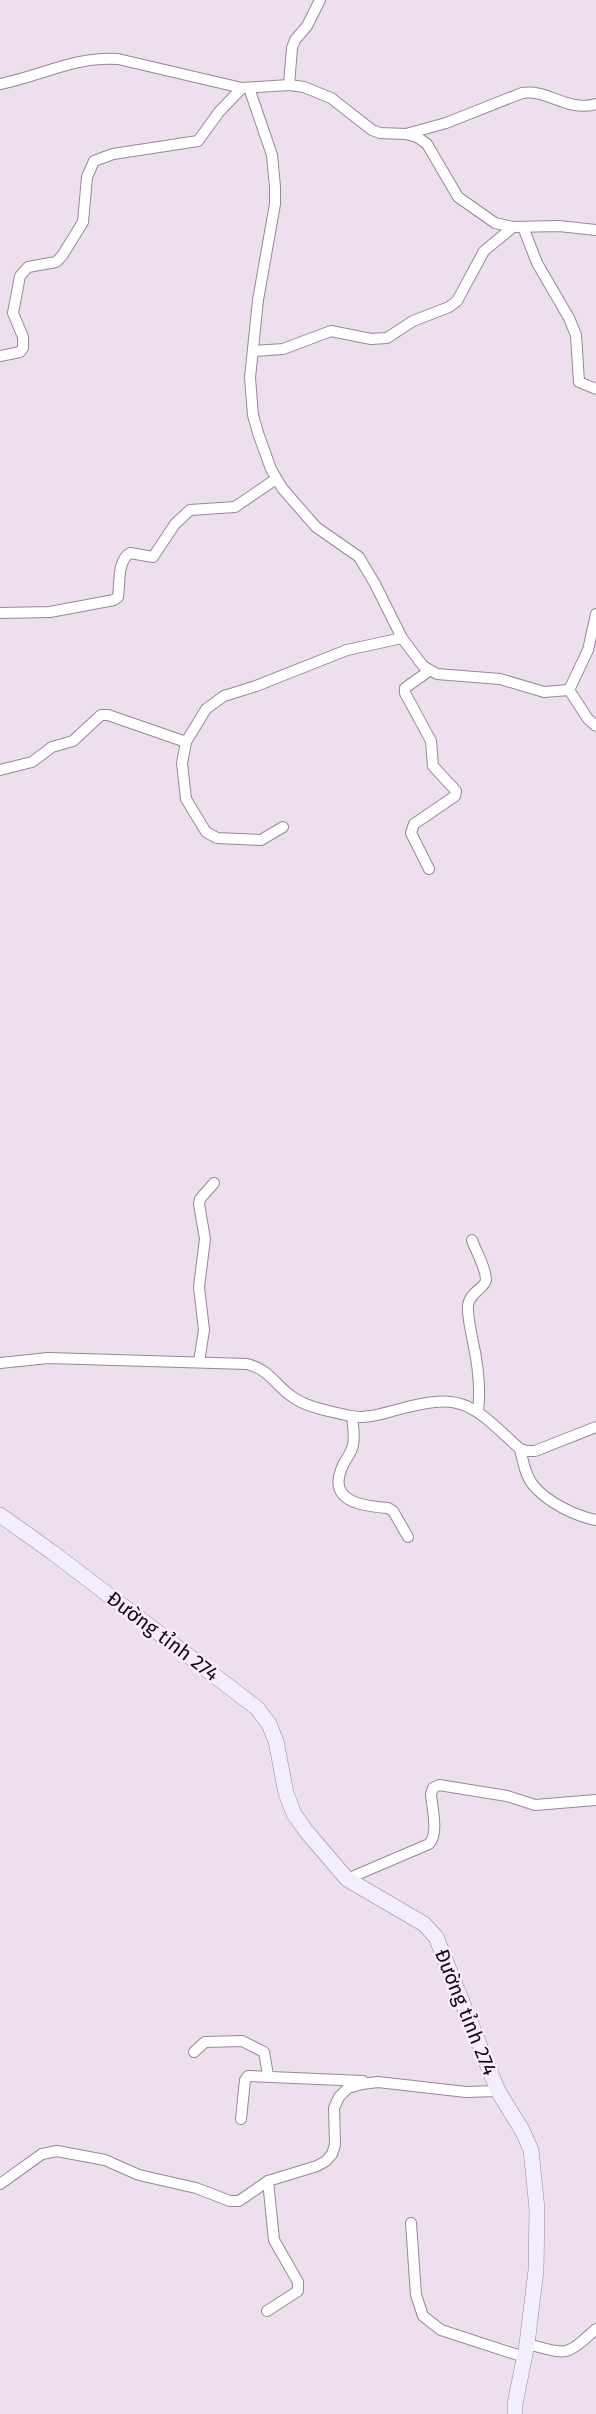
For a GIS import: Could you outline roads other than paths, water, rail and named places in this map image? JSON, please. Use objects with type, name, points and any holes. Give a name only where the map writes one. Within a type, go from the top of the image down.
[{"type":"main road","name":"Đường tỉnh 274","points":[[0,1515],[257,1708],[269,1725],[276,1741],[286,1792],[294,1814],[306,1832],[346,1879],[423,1924],[435,1937],[498,2091],[522,2130],[531,2150],[534,2170],[537,2270],[515,2414]]},
{"type":"street","points":[[289,85],[292,48],[295,40],[307,26],[320,0]]},
{"type":"street","points":[[0,84],[79,60],[102,58],[118,59],[246,88],[289,85],[320,92],[372,130],[380,133],[406,134],[417,137],[427,144],[458,197],[495,223],[518,227],[560,226],[596,230]]},
{"type":"street","points":[[246,88],[272,155],[275,187],[275,204],[258,300],[250,378],[253,415],[276,479],[316,527],[359,557],[402,638],[429,671],[437,674],[506,680],[544,692],[569,690]]},
{"type":"street","points":[[0,356],[20,352],[23,348],[23,337],[13,314],[20,276],[28,267],[60,260],[83,222],[87,177],[94,161],[113,154],[198,141],[219,112],[246,88]]},
{"type":"street","points":[[406,134],[446,123],[522,93],[541,94],[574,106],[596,104]]},
{"type":"street","points":[[254,351],[283,349],[331,331],[371,339],[387,338],[413,321],[449,307],[457,301],[484,251],[518,227]]},
{"type":"street","points":[[518,227],[569,318],[576,335],[579,382],[596,389]]},
{"type":"street","points":[[0,613],[50,612],[114,600],[118,597],[122,564],[130,553],[153,557],[175,524],[190,510],[235,507],[276,479]]},
{"type":"street","points":[[569,690],[588,650],[596,614]]},
{"type":"street","points":[[282,827],[261,840],[211,836],[201,824],[184,792],[182,763],[186,742],[206,709],[224,696],[347,650],[402,638]]},
{"type":"street","points":[[429,671],[408,684],[405,693],[431,741],[433,766],[456,791],[455,796],[411,828],[411,833],[429,868]]},
{"type":"street","points":[[569,690],[588,719],[596,726]]},
{"type":"street","points":[[0,770],[32,762],[52,747],[73,741],[101,715],[108,715],[186,742]]},
{"type":"street","points":[[200,1362],[204,1338],[200,1287],[205,1239],[199,1204],[200,1199],[214,1183]]},
{"type":"street","points":[[472,1240],[485,1272],[486,1281],[472,1293],[468,1306],[478,1368],[480,1393],[478,1411]]},
{"type":"street","points":[[0,1363],[48,1358],[200,1362],[257,1366],[296,1400],[352,1417],[369,1417],[424,1402],[444,1401],[462,1404],[478,1411],[520,1449],[527,1451],[596,1427]]},
{"type":"street","points":[[352,1417],[353,1447],[339,1476],[339,1487],[343,1496],[350,1502],[388,1508],[393,1511],[408,1537]]},
{"type":"street","points":[[520,1449],[526,1473],[532,1484],[549,1498],[580,1516],[596,1520]]},
{"type":"street","points":[[346,1879],[429,1844],[434,1833],[431,1794],[433,1788],[439,1785],[507,1796],[535,1805],[596,1800]]},
{"type":"street","points":[[194,2052],[205,2042],[249,2043],[264,2052],[268,2075]]},
{"type":"street","points":[[241,2120],[245,2080],[254,2074],[378,2082],[466,2092],[498,2091]]},
{"type":"street","points":[[0,2184],[42,2154],[50,2151],[105,2160],[139,2175],[196,2188],[230,2201],[246,2198],[268,2181],[326,2161],[335,2145],[334,2108],[339,2097],[348,2088],[378,2082]]},
{"type":"street","points":[[267,2311],[298,2291],[298,2282],[274,2240],[268,2181]]},
{"type":"street","points":[[411,2223],[416,2295],[423,2316],[441,2330],[526,2351],[561,2352],[568,2352],[596,2330]]}]
